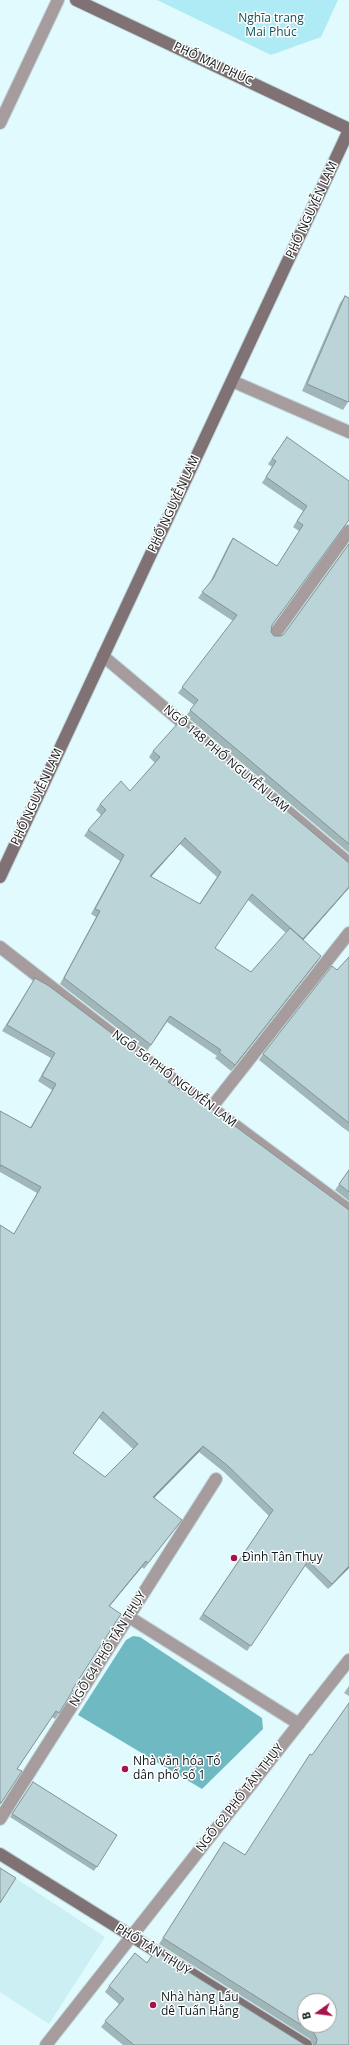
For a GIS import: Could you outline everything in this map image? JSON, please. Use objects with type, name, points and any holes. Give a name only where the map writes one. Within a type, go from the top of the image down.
[{"type":"street","points":[[0,123],[58,0]]},
{"type":"street","name":"PHỐ MAI PHÚC","points":[[76,0],[349,129]]},
{"type":"street","name":"PHỐ NGUYỄN LAM","points":[[0,877],[349,129]]},
{"type":"street","points":[[232,381],[349,432]]},
{"type":"street","points":[[274,636],[349,531]]},
{"type":"street","name":"NGÕ 148 PHỐ NGUYỄN LAM","points":[[103,656],[349,863]]},
{"type":"street","points":[[211,1108],[349,933]]},
{"type":"street","name":"NGÕ 56 PHỐ NGUYỄN LAM","points":[[0,948],[211,1108],[349,1210]]},
{"type":"street","name":"NGÕ 64 PHỐ TÂN THỤY","points":[[0,1819],[216,1479]]},
{"type":"street","points":[[129,1617],[299,1724]]},
{"type":"street","name":"NGÕ 62 PHỐ TÂN THỤY","points":[[46,2045],[349,1660]]},
{"type":"street","name":"PHỐ TÂN THỤY","points":[[0,1854],[306,2045]]},
{"type":"shaded area","points":[[133,1636],[140,1637],[262,1718],[263,1729],[202,1789],[78,1715],[126,1640]]},
{"type":"shaded area","points":[[0,1868],[105,1937],[49,2024],[0,1992]]},
{"type":"green space","name":"Nghĩa trang Mai Phúc","points":[[157,0],[338,0],[321,37],[271,55]]},
{"type":"building","points":[[345,296],[349,298],[348,402],[307,384]]},
{"type":"building","points":[[287,437],[349,481],[349,520],[272,625],[271,632],[274,636],[281,636],[284,634],[349,544],[349,844],[190,710],[198,700],[182,687],[237,615],[202,592],[213,579],[233,538],[277,566],[303,525],[297,521],[307,506],[266,477],[276,461],[272,459]]},
{"type":"building","points":[[180,721],[349,863],[349,887],[303,939],[252,894],[215,948],[251,972],[290,928],[321,956],[235,1065],[219,1052],[221,1050],[170,1016],[151,1045],[64,978],[100,911],[95,909],[124,855],[88,830],[106,810],[100,804],[121,781],[130,791],[160,757],[153,751]],"holes":[[[185,838],[221,872],[200,904],[150,876]]]},
{"type":"building","points":[[349,957],[349,1123],[263,1054],[332,966],[337,970]]},
{"type":"building","points":[[35,978],[49,986],[171,1078],[168,1082],[209,1107],[349,1210],[349,1566],[332,1584],[308,1561],[251,1646],[203,1614],[273,1510],[228,1466],[203,1446],[153,1497],[182,1520],[148,1563],[146,1561],[109,1606],[121,1614],[59,1713],[56,1711],[17,1769],[22,1771],[0,1803],[0,1225],[14,1234],[41,1187],[1,1165],[0,1167],[0,1111],[31,1128],[56,1084],[42,1076],[55,1053],[7,1025]],"holes":[[[103,1412],[138,1444],[105,1477],[73,1453]]]},
{"type":"building","points":[[349,1170],[349,1192],[339,1184]]},
{"type":"building","points":[[349,1703],[349,2045],[313,2045],[316,2044],[317,2039],[314,2033],[337,2033],[337,1993],[297,1993],[297,2022],[163,1938],[224,1842],[245,1855],[310,1754],[312,1755]]},
{"type":"building","points":[[33,1782],[117,1835],[97,1867],[12,1814]]},
{"type":"building","points":[[0,1868],[16,1878],[0,1903]]},
{"type":"building","points":[[155,1951],[305,2045],[134,2045],[105,2021],[124,1999],[109,1986],[135,1953],[147,1963]]},
{"type":"place","name":"Đình Tân Thụy","points":[[234,1558]]},
{"type":"place","name":"Nhà văn hóa Tổ dân phố số 1","points":[[125,1769]]},
{"type":"place","name":"Nhà hàng Lẩu dê Tuấn Hằng","points":[[153,2005]]}]
